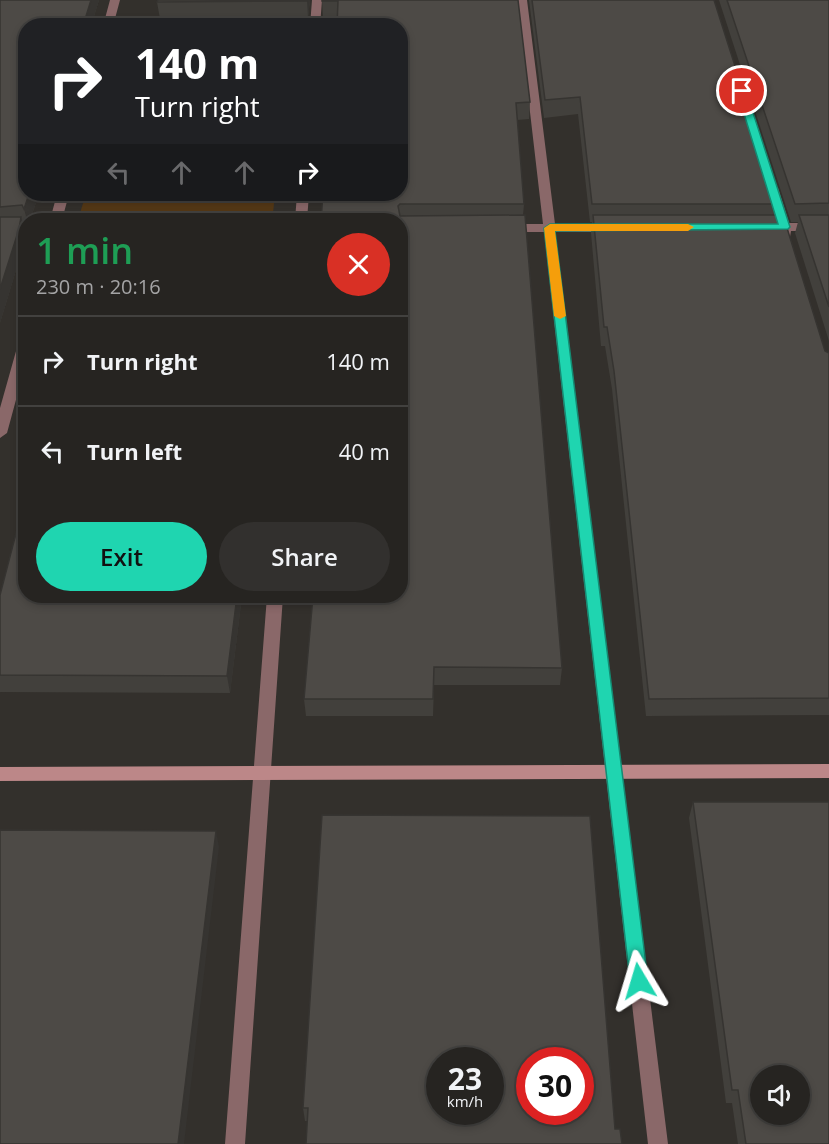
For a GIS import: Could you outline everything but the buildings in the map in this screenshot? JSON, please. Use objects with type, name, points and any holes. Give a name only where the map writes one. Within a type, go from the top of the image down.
[{"type":"street","points":[[110,18],[115,0]]},
{"type":"street","points":[[316,18],[317,0]]},
{"type":"street","points":[[522,0],[658,1144]]},
{"type":"street","points":[[766,170],[791,249]]},
{"type":"street","points":[[749,227],[829,227]]},
{"type":"street","points":[[492,228],[620,228]]},
{"type":"street","points":[[0,229],[18,229]]},
{"type":"street","points":[[0,433],[18,367]]},
{"type":"street","points":[[235,1144],[274,603]]},
{"type":"street","points":[[0,774],[829,771]]},
{"type":"shaded area","points":[[84,201],[274,201],[273,213],[80,213]]},
{"type":"slow traffic","points":[[560,316],[550,228],[688,227]]},
{"type":"route","points":[[639,981],[550,228],[784,227],[742,91]]}]
